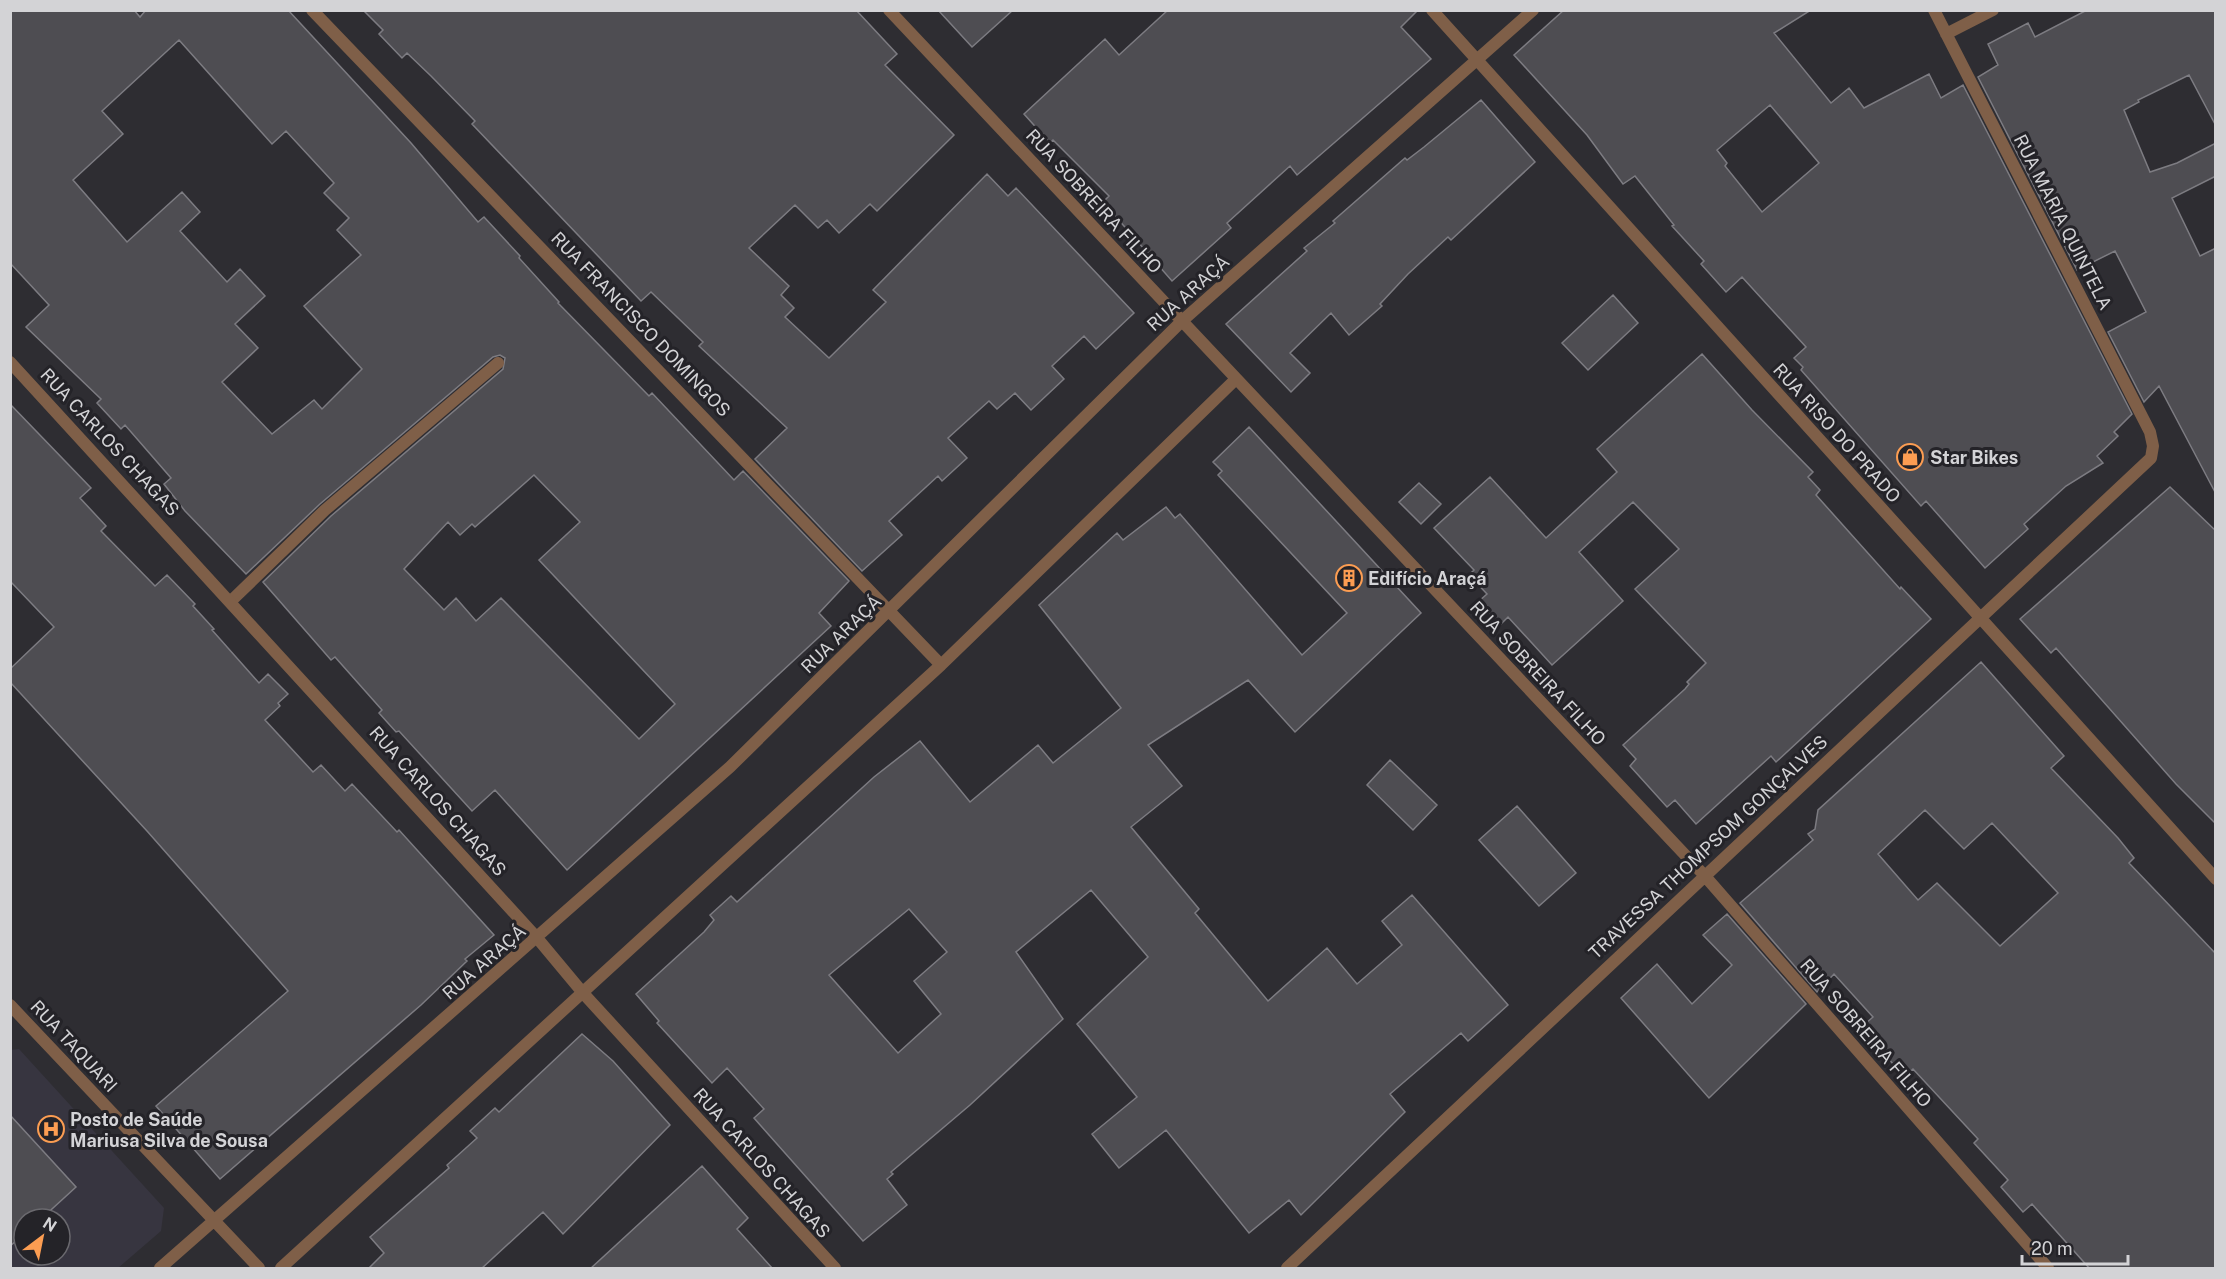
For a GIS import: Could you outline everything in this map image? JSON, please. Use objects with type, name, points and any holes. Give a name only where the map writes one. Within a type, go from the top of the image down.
[{"type":"street","name":"RUA FRANCISCO DOMINGOS","points":[[312,10],[891,610],[941,665]]},
{"type":"street","name":"RUA SOBREIRA FILHO","points":[[889,10],[1704,875],[2048,1269]]},
{"type":"street","name":"RUA RISO DO PRADO","points":[[1432,10],[2216,879]]},
{"type":"street","name":"RUA ARAÇÁ","points":[[160,1269],[213,1220],[538,939],[730,767],[1182,321],[1533,10]]},
{"type":"street","name":"RUA MARIA QUINTELA","points":[[1934,10],[2150,432],[2153,452]]},
{"type":"street","points":[[1946,34],[1993,10]]},
{"type":"street","name":"RUA CARLOS CHAGAS","points":[[10,362],[231,601],[538,939],[583,993],[835,1269]]},
{"type":"street","points":[[231,601],[325,510],[498,363]]},
{"type":"street","points":[[281,1269],[941,665],[1236,379]]},
{"type":"street","name":"TRAVESSA THOMPSOM GONÇALVES","points":[[1287,1269],[1704,875],[2145,465],[2153,452]]},
{"type":"street","name":"RUA TAQUARI","points":[[10,1005],[259,1269]]},
{"type":"shaded area","name":"Posto de Saúde Mariusa Silva de Sousa","points":[[19,1049],[164,1208],[161,1231],[118,1268],[11,1268],[10,1050]]},
{"type":"building","points":[[10,10],[134,10],[140,17],[146,10],[288,10],[411,143],[478,222],[484,217],[520,256],[519,258],[558,303],[649,396],[652,393],[734,480],[743,471],[849,581],[819,613],[831,626],[567,870],[495,790],[472,811],[399,731],[396,732],[379,713],[382,710],[335,657],[331,660],[263,582],[331,516],[503,369],[505,358],[500,355],[493,357],[320,504],[246,574],[185,511],[164,484],[171,478],[125,425],[121,429],[97,403],[101,399],[26,327],[49,305],[10,263]],"holes":[[[179,40],[272,144],[286,131],[334,183],[324,193],[349,218],[337,230],[361,255],[304,306],[362,369],[322,409],[314,400],[272,434],[222,382],[258,348],[235,324],[265,296],[240,269],[227,282],[180,231],[200,212],[182,192],[127,242],[73,180],[123,134],[102,111]],[[534,475],[580,522],[539,560],[675,704],[639,739],[501,598],[476,621],[456,598],[444,610],[404,569],[448,522],[460,535],[472,524],[475,527]]]},
{"type":"building","points":[[363,10],[856,10],[897,54],[885,65],[954,135],[877,211],[870,204],[839,233],[827,220],[818,228],[795,205],[749,248],[789,286],[781,295],[794,308],[785,317],[829,358],[886,302],[873,290],[987,174],[1008,196],[1016,188],[1134,313],[1096,349],[1084,336],[1052,366],[1064,379],[1031,410],[1015,393],[997,409],[989,401],[948,438],[967,458],[942,481],[938,476],[889,521],[902,535],[862,571],[755,459],[787,428],[699,346],[703,342],[651,292],[641,301],[472,124],[475,121],[431,76],[407,53],[402,58],[379,34],[383,30]]},
{"type":"building","points":[[938,10],[1013,10],[972,47]]},
{"type":"building","points":[[1168,10],[1418,10],[1401,27],[1431,59],[1297,175],[1290,166],[1227,223],[1231,228],[1172,281],[1103,202],[1109,196],[1053,140],[1050,143],[1024,114],[1105,39],[1119,55]]},
{"type":"building","points":[[1564,10],[1811,10],[1774,33],[1831,103],[1849,88],[1864,108],[1929,74],[1941,98],[1963,85],[2132,414],[2114,432],[2118,436],[2097,456],[2103,463],[2066,486],[2024,524],[2028,529],[1985,568],[1926,501],[1921,506],[1801,370],[1803,367],[1794,358],[1806,347],[1742,277],[1726,292],[1701,264],[1704,261],[1672,226],[1674,225],[1635,176],[1623,184],[1587,135],[1514,55]],"holes":[[[1770,105],[1819,163],[1762,212],[1725,166],[1727,163],[1717,150]]]},
{"type":"building","points":[[2087,10],[2216,10],[2216,126],[2189,75],[2138,100],[2139,102],[2124,110],[2150,172],[2177,163],[2216,143],[2216,176],[2172,198],[2200,256],[2216,248],[2216,494],[2159,386],[2144,402],[2108,332],[2146,312],[2115,251],[2077,270],[1978,77],[1998,65],[1988,44],[2028,23],[2035,37]]},
{"type":"building","points":[[1481,100],[1535,162],[1451,240],[1448,237],[1408,274],[1380,304],[1382,306],[1349,335],[1331,313],[1290,353],[1310,373],[1291,392],[1226,324],[1307,251],[1304,248],[1335,223],[1333,221],[1405,158],[1407,160]]},
{"type":"building","points":[[1613,295],[1638,323],[1588,370],[1562,343]]},
{"type":"building","points":[[1702,354],[1752,410],[1813,472],[1808,477],[1820,490],[1816,495],[1900,589],[1901,587],[1931,619],[1776,762],[1771,756],[1696,824],[1675,800],[1667,807],[1630,766],[1636,759],[1623,745],[1685,689],[1689,684],[1687,682],[1706,663],[1635,589],[1679,549],[1633,502],[1579,552],[1623,601],[1552,665],[1508,617],[1500,625],[1478,602],[1487,594],[1469,575],[1474,570],[1434,528],[1490,477],[1546,538],[1617,472],[1597,449]]},
{"type":"building","points":[[10,404],[91,488],[80,498],[106,526],[101,531],[155,586],[167,575],[195,604],[193,606],[214,629],[212,630],[259,683],[268,674],[288,694],[278,703],[280,706],[265,720],[313,772],[321,765],[345,791],[352,784],[397,832],[399,830],[494,935],[465,959],[467,961],[421,1005],[220,1179],[156,1106],[288,991],[147,831],[10,682],[10,669],[54,627],[10,581]]},
{"type":"building","points":[[1249,427],[1421,613],[1295,732],[1248,680],[1148,745],[1182,786],[1131,827],[1199,909],[1195,913],[1268,1001],[1327,948],[1357,984],[1402,945],[1382,921],[1412,895],[1508,1005],[1468,1041],[1461,1033],[1390,1094],[1405,1112],[1301,1215],[1289,1200],[1249,1233],[1166,1130],[1119,1168],[1092,1134],[1137,1097],[1077,1024],[1148,957],[1091,890],[1016,952],[1063,1019],[970,1105],[891,1172],[893,1174],[887,1179],[907,1205],[863,1241],[754,1118],[764,1109],[727,1068],[712,1083],[657,1023],[659,1021],[636,994],[704,932],[714,920],[710,915],[731,896],[737,902],[874,777],[920,741],[970,802],[1038,745],[1053,763],[1121,708],[1039,605],[1117,533],[1123,540],[1166,507],[1175,518],[1180,514],[1302,655],[1347,613],[1218,475],[1222,471],[1213,462]],"holes":[[[909,909],[947,952],[914,981],[941,1014],[898,1053],[829,975]]]},
{"type":"building","points":[[1419,483],[1441,504],[1421,524],[1399,502]]},
{"type":"building","points":[[2170,487],[2216,531],[2216,824],[2176,784],[2056,648],[2051,653],[2020,619]]},
{"type":"building","points":[[1981,662],[2064,756],[2051,768],[2118,838],[2134,858],[2129,863],[2216,954],[2216,1269],[2090,1269],[2032,1204],[2023,1212],[2001,1187],[2008,1180],[1974,1143],[1978,1139],[1913,1069],[1904,1077],[1882,1051],[1886,1047],[1865,1024],[1873,1017],[1834,974],[1817,992],[1740,903],[1813,840],[1808,834],[1815,829],[1818,810]],"holes":[[[1925,810],[1964,849],[1992,823],[2058,893],[2000,946],[1937,883],[1918,900],[1878,854]]]},
{"type":"building","points":[[1390,760],[1437,805],[1413,830],[1367,785]]},
{"type":"building","points":[[1517,806],[1576,873],[1539,906],[1479,840]]},
{"type":"building","points":[[1727,914],[1806,1004],[1709,1098],[1621,998],[1657,964],[1692,1004],[1732,965],[1703,935]]},
{"type":"building","points":[[582,1034],[613,1061],[670,1125],[563,1234],[543,1212],[481,1269],[368,1269],[384,1253],[370,1237],[449,1168],[447,1165],[477,1138],[470,1131],[495,1108],[499,1112]]},
{"type":"building","points":[[10,1115],[76,1187],[54,1207],[12,1207],[12,1244],[10,1246]]},
{"type":"building","points":[[702,1166],[748,1218],[737,1229],[773,1269],[590,1269]]},
{"type":"place","name":"Star Bikes","points":[[1910,457]]},
{"type":"place","name":"Edifício Araçá","points":[[1349,578]]},
{"type":"place","name":"Posto de Saúde Mariusa Silva de Sousa","points":[[51,1129]]}]
